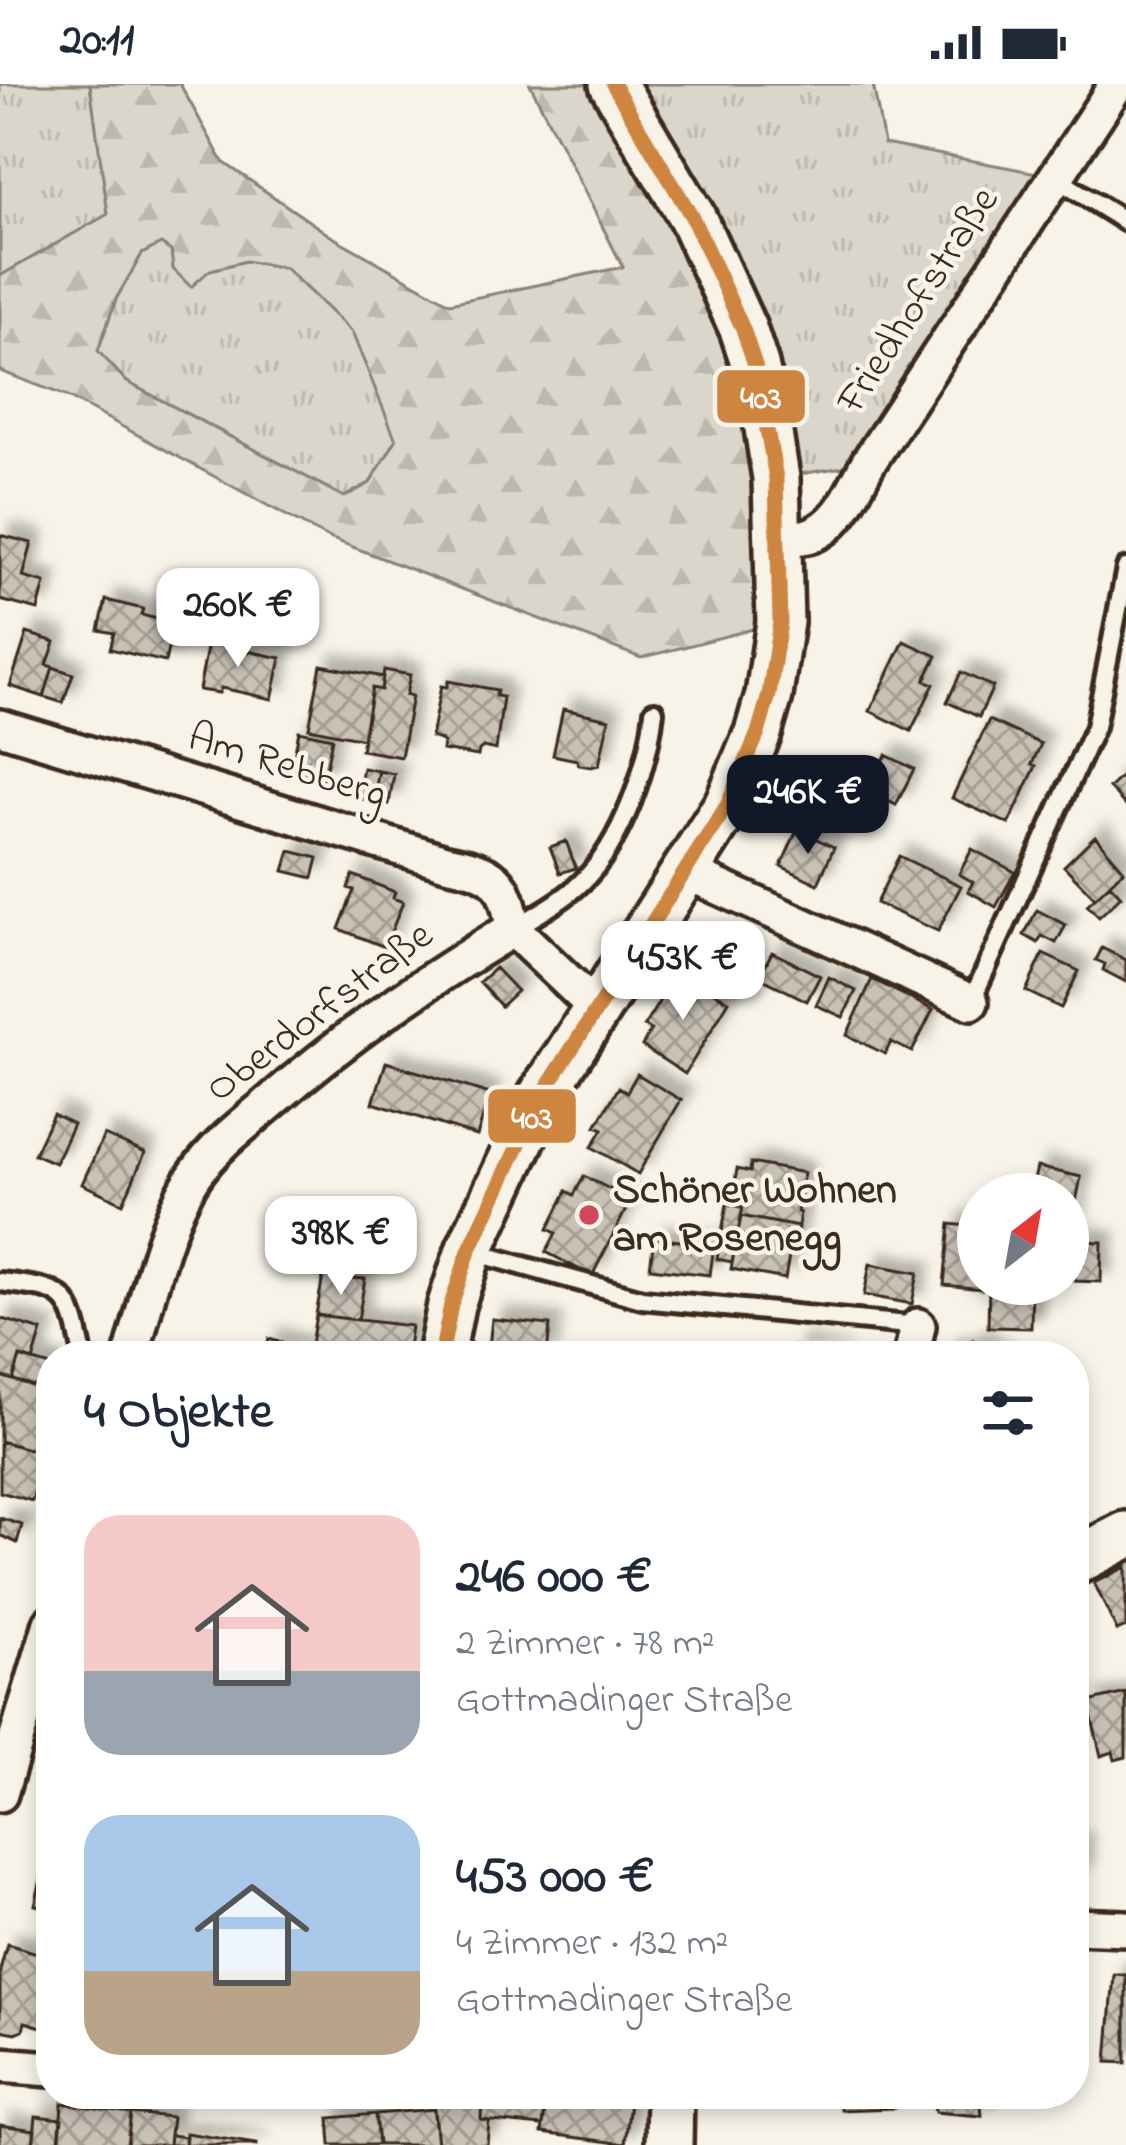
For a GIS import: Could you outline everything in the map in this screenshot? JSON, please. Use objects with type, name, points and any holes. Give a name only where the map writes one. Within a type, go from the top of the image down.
[{"type":"main road","points":[[444,1341],[469,1251],[542,1097],[728,804],[769,695],[780,622],[776,478],[755,364],[692,218],[613,84]]},
{"type":"main road","points":[[1089,1554],[1126,1535]]},
{"type":"main road","points":[[669,2145],[670,2109]]},
{"type":"street","name":"Friedhofstraße","points":[[779,539],[808,536],[826,528],[842,510],[1053,176],[1117,84]]},
{"type":"street","name":"Am Rebberg","points":[[0,727],[478,868],[502,889],[510,904],[513,929]]},
{"type":"street","points":[[686,872],[971,1002]]},
{"type":"street","points":[[513,929],[596,1008]]},
{"type":"street","name":"Oberdorfstraße","points":[[136,1341],[176,1211],[195,1175],[218,1148],[322,1056],[423,983],[513,929]]},
{"type":"street","points":[[0,1794],[36,1673]]},
{"type":"street","points":[[1089,1927],[1126,1928]]},
{"type":"street","points":[[0,2065],[36,2068]]},
{"type":"lane","points":[[1053,176],[1126,222]]},
{"type":"lane","points":[[971,1002],[1095,727],[1126,568]]},
{"type":"lane","points":[[513,929],[581,883],[599,862],[627,809],[650,744],[654,711]]},
{"type":"lane","points":[[469,1251],[642,1299],[915,1341]]},
{"type":"lane","points":[[0,1282],[56,1292],[70,1304],[79,1341]]},
{"type":"green space","points":[[0,84],[90,84],[109,214],[0,276]]},
{"type":"green space","points":[[90,84],[180,84],[223,162],[329,235],[450,303],[623,267],[530,84],[618,84],[717,270],[780,622],[641,658],[324,536],[66,396],[0,371],[0,276],[108,214]],"holes":[[[161,244],[171,251],[173,269],[191,287],[210,270],[245,261],[285,268],[352,332],[396,440],[370,483],[344,497],[127,382],[98,351],[116,299],[142,254]]]},
{"type":"green space","points":[[618,84],[873,84],[884,144],[1053,176],[868,463],[776,478]]},
{"type":"green space","points":[[160,243],[210,270],[245,261],[285,268],[352,332],[397,440],[370,483],[344,497],[127,382],[97,351],[116,299],[142,254]]},
{"type":"building","points":[[0,535],[32,543],[23,577],[45,583],[38,610],[0,600]]},
{"type":"building","points":[[106,600],[174,623],[165,662],[110,649],[114,633],[99,630]]},
{"type":"building","points":[[27,633],[55,642],[44,697],[10,686]]},
{"type":"building","points":[[209,637],[229,642],[228,647],[281,658],[272,699],[221,688],[219,693],[199,690]]},
{"type":"building","points":[[904,641],[937,656],[925,680],[934,684],[911,731],[870,711]]},
{"type":"building","points":[[321,665],[383,677],[381,690],[372,688],[363,739],[309,728]]},
{"type":"building","points":[[53,667],[73,674],[63,703],[44,697]]},
{"type":"building","points":[[384,670],[410,675],[406,695],[412,696],[401,757],[361,750],[372,688],[381,690]]},
{"type":"building","points":[[961,672],[993,687],[979,717],[947,702]]},
{"type":"building","points":[[448,681],[497,690],[496,696],[503,697],[496,750],[483,747],[478,756],[442,750],[443,743],[431,737],[441,686],[447,687]]},
{"type":"building","points":[[563,709],[609,719],[599,765],[579,765],[577,760],[553,755]]},
{"type":"building","points":[[989,720],[1041,744],[1009,824],[952,798]]},
{"type":"building","points":[[299,731],[332,738],[324,779],[291,772]]},
{"type":"building","points":[[886,755],[914,769],[896,805],[867,791]]},
{"type":"building","points":[[363,768],[379,771],[373,801],[357,798]]},
{"type":"building","points":[[379,771],[394,774],[389,804],[373,801]]},
{"type":"building","points":[[1126,772],[1126,806],[1109,788]]},
{"type":"building","points":[[855,784],[881,798],[869,827],[840,812]]},
{"type":"building","points":[[797,830],[834,847],[818,884],[781,866]]},
{"type":"building","points":[[1095,836],[1124,870],[1095,898],[1064,866]]},
{"type":"building","points":[[566,841],[576,868],[560,873],[550,847]]},
{"type":"building","points":[[972,849],[1015,872],[996,907],[968,891],[973,882],[959,874]]},
{"type":"building","points":[[290,851],[318,858],[313,878],[284,871]]},
{"type":"building","points":[[899,856],[961,886],[938,931],[876,903]]},
{"type":"building","points":[[353,875],[395,892],[393,898],[403,902],[385,947],[339,929],[354,890],[348,888]]},
{"type":"building","points":[[1110,884],[1121,896],[1099,917],[1087,905]]},
{"type":"building","points":[[1037,910],[1066,925],[1056,943],[1042,936],[1038,943],[1024,935]]},
{"type":"building","points":[[1102,948],[1126,960],[1126,982],[1103,970],[1105,964],[1096,960]]},
{"type":"building","points":[[772,952],[820,976],[807,1001],[759,977]]},
{"type":"building","points":[[1043,954],[1079,971],[1061,1008],[1026,991]]},
{"type":"building","points":[[495,968],[517,991],[501,1006],[479,982]]},
{"type":"building","points":[[685,974],[729,1001],[685,1074],[642,1046],[651,1030],[644,1026],[667,989],[674,993]]},
{"type":"building","points":[[829,977],[856,991],[843,1017],[816,1005]]},
{"type":"building","points":[[872,979],[933,1010],[912,1052],[891,1042],[885,1054],[847,1035]]},
{"type":"building","points":[[386,1062],[490,1094],[477,1136],[373,1103]]},
{"type":"building","points":[[637,1074],[681,1100],[638,1174],[592,1147],[603,1129],[596,1126],[619,1087],[627,1092]]},
{"type":"building","points":[[53,1114],[73,1124],[55,1163],[34,1154]]},
{"type":"building","points":[[104,1135],[145,1153],[123,1203],[82,1184]]},
{"type":"building","points":[[751,1163],[804,1173],[798,1227],[741,1216],[743,1207],[731,1204],[737,1169],[750,1172]]},
{"type":"building","name":"Schöner Wohnen am Rosenegg","points":[[584,1176],[631,1200],[592,1276],[546,1252],[556,1233],[548,1229],[567,1191],[574,1195]]},
{"type":"building","points":[[727,1204],[743,1207],[732,1262],[717,1259]]},
{"type":"building","points":[[741,1216],[798,1227],[785,1279],[731,1269]]},
{"type":"building","points":[[950,1224],[957,1225],[957,1286],[944,1285]]},
{"type":"building","points":[[654,1238],[714,1245],[710,1275],[650,1268]]},
{"type":"building","points":[[1089,1241],[1102,1242],[1101,1282],[1089,1282]]},
{"type":"building","points":[[870,1264],[918,1273],[912,1304],[864,1295]]},
{"type":"building","points":[[323,1276],[365,1279],[358,1320],[316,1315]]},
{"type":"building","points":[[989,1305],[1032,1305],[1031,1328],[988,1327]]},
{"type":"building","points":[[316,1315],[411,1326],[409,1341],[312,1341]]},
{"type":"building","points":[[0,1318],[42,1331],[33,1361],[20,1357],[13,1380],[0,1376]]},
{"type":"building","points":[[492,1319],[550,1325],[548,1341],[490,1341]]},
{"type":"building","points":[[20,1357],[36,1362],[36,1387],[13,1380]]},
{"type":"building","points":[[0,1376],[36,1387],[36,1451],[0,1441]]},
{"type":"building","points":[[0,1441],[36,1451],[32,1501],[0,1492]]},
{"type":"building","points":[[0,1518],[22,1525],[17,1543],[0,1535]]},
{"type":"building","points":[[1126,1567],[1126,1627],[1117,1631],[1094,1583]]},
{"type":"building","points":[[1126,1693],[1126,1757],[1115,1760],[1113,1752],[1101,1756],[1089,1702]]},
{"type":"building","points":[[7,1944],[36,1953],[36,2025],[25,2022],[16,2033],[0,2030],[0,1970]]},
{"type":"building","points":[[1114,1974],[1126,1975],[1126,2063],[1107,2062]]},
{"type":"building","points":[[62,2109],[131,2113],[127,2145],[59,2145]]},
{"type":"building","points":[[433,2109],[481,2109],[481,2120],[489,2121],[487,2145],[437,2145]]},
{"type":"building","points":[[434,2109],[437,2145],[378,2145],[375,2114]]},
{"type":"building","points":[[481,2109],[545,2109],[543,2126],[481,2120]]},
{"type":"building","points":[[545,2109],[629,2109],[625,2144],[542,2133]]},
{"type":"building","points":[[981,2109],[982,2116],[935,2112]]},
{"type":"building","points":[[131,2113],[172,2117],[169,2145],[127,2145]]},
{"type":"building","points":[[375,2114],[378,2145],[331,2145],[329,2118]]},
{"type":"building","points":[[36,2116],[62,2119],[59,2145],[33,2145]]},
{"type":"building","points":[[0,2125],[35,2130],[33,2145],[0,2145]]},
{"type":"building","points":[[186,2133],[257,2144],[257,2145],[185,2145]]},
{"type":"building","points":[[170,2135],[186,2137],[185,2145],[169,2145]]},
{"type":"transit line","name":"403","points":[[444,1341],[469,1251],[541,1097],[728,804],[769,695],[780,622],[776,478],[755,365],[692,217],[613,84]]},
{"type":"place","name":"Schöner Wohnen am Rosenegg","points":[[589,1215]]}]
